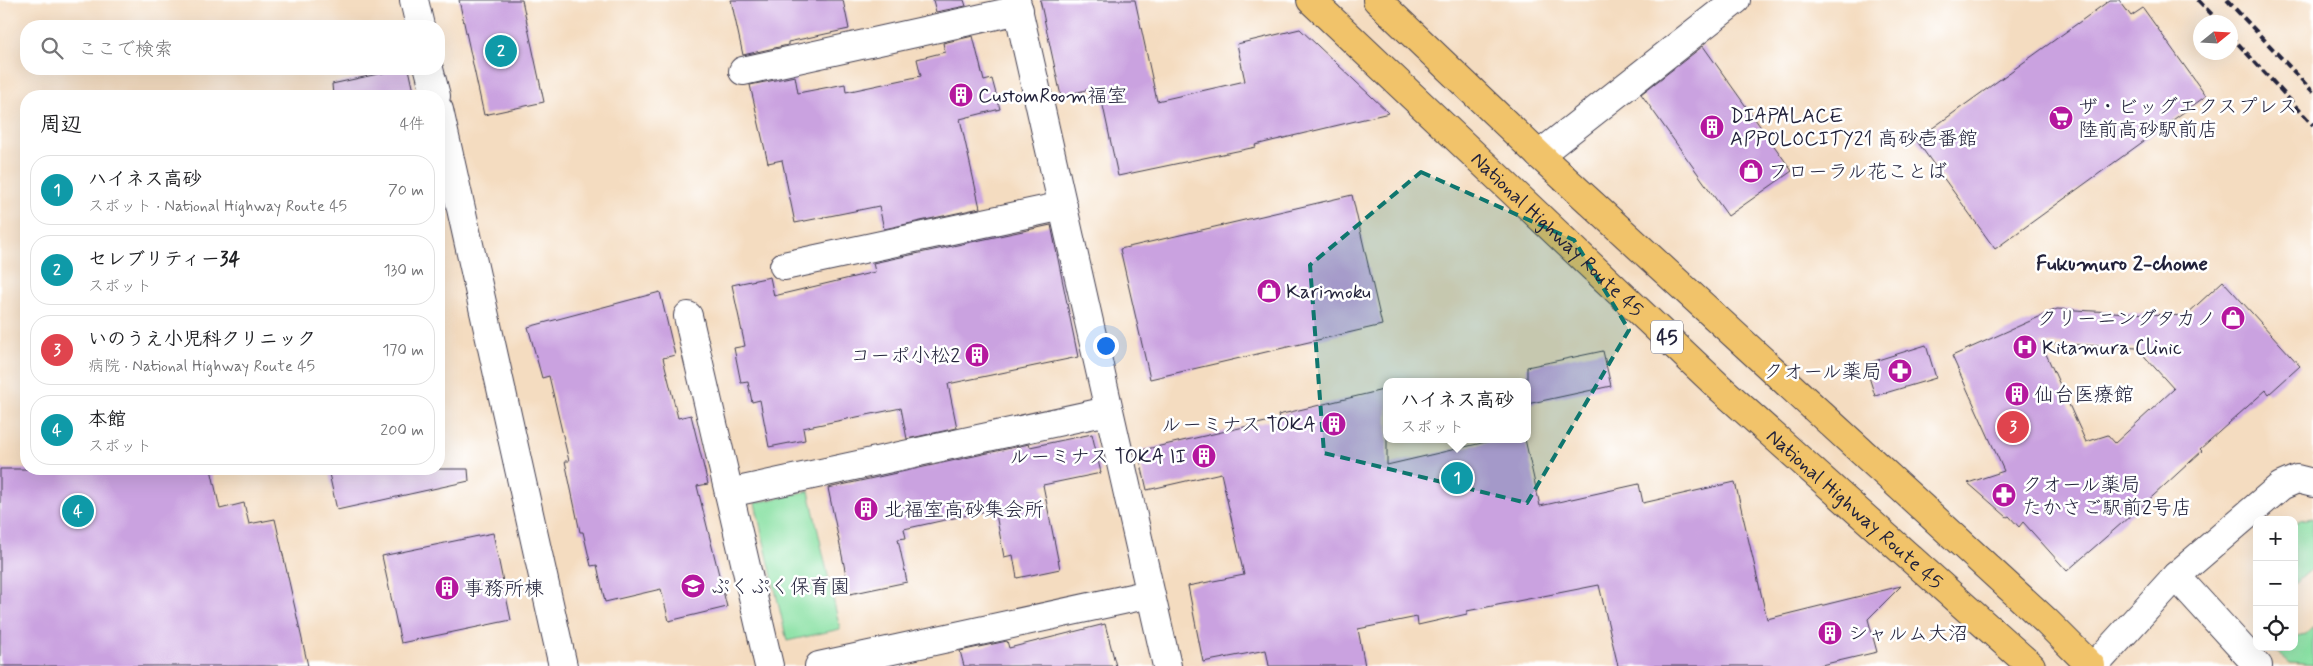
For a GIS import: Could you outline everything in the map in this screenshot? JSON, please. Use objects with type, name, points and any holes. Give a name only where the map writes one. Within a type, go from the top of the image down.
[{"type":"highway","name":"National Highway Route 45","points":[[1311,0],[1720,387],[2031,666]]},
{"type":"highway","name":"45","points":[[1377,0],[1539,155],[2093,666]]},
{"type":"street","points":[[414,0],[419,20]]},
{"type":"street","points":[[1539,155],[1736,0]]},
{"type":"street","points":[[743,71],[1017,5],[1167,666]]},
{"type":"street","points":[[431,75],[434,90]]},
{"type":"street","points":[[445,156],[564,666]]},
{"type":"street","points":[[784,266],[1062,206]]},
{"type":"street","points":[[688,316],[769,666]]},
{"type":"street","points":[[729,493],[1108,411]]},
{"type":"street","points":[[2093,666],[2176,576],[2281,486],[2298,479],[2313,483]]},
{"type":"street","points":[[2176,576],[2258,666]]},
{"type":"street","points":[[818,666],[1150,594]]},
{"type":"highlighted area","points":[[1421,172],[1574,240],[1629,330],[1527,503],[1324,453],[1310,265]]},
{"type":"green space","points":[[809,491],[840,629],[787,641],[755,503]]},
{"type":"green space","points":[[2313,518],[2313,568],[2298,581],[2298,522]]},
{"type":"green space","points":[[2313,627],[2313,665],[2290,663],[2276,651],[2298,651],[2298,636],[2306,634]]},
{"type":"building","points":[[459,0],[522,0],[544,102],[484,115]]},
{"type":"building","points":[[731,0],[843,0],[849,29],[788,42],[788,45],[743,55]]},
{"type":"building","points":[[933,0],[964,0],[966,6],[936,12]]},
{"type":"building","points":[[1040,0],[1135,0],[1157,101],[1245,81],[1237,44],[1300,29],[1389,113],[1255,145],[1256,147],[1118,176],[1099,87],[1061,96]]},
{"type":"building","name":"ザ・ビッグエクスプレス 陸前高砂駅前店","points":[[2110,0],[2119,0],[2131,16],[2143,8],[2206,96],[1995,249],[1916,140]]},
{"type":"building","points":[[973,36],[984,81],[992,79],[1000,109],[960,119],[980,208],[884,229],[879,206],[795,223],[782,160],[768,163],[750,85],[795,76],[798,93],[845,84],[846,92],[921,76],[917,59],[945,52],[943,43]]},
{"type":"building","name":"DIAPALACE APPOLOCITY21 高砂壱番館","points":[[1703,46],[1792,171],[1728,216],[1641,94]]},
{"type":"building","points":[[373,75],[410,75],[414,90],[332,90],[332,84]]},
{"type":"building","points":[[1352,195],[1382,325],[1150,379],[1120,249]]},
{"type":"building","points":[[1051,225],[1078,357],[948,384],[957,428],[907,439],[901,408],[803,428],[805,440],[769,447],[760,400],[752,402],[748,382],[741,383],[734,348],[745,346],[732,285],[770,277],[774,296],[875,272],[873,263]]},
{"type":"building","points":[[2223,281],[2300,366],[2269,394],[2266,390],[2200,449],[2202,451],[2153,496],[2067,571],[2023,522],[2019,527],[2009,516],[2007,517],[1968,483],[2004,471],[1952,356],[2057,309],[2185,316]],"holes":[[[2041,343],[2137,348],[2174,389],[2115,443],[2108,435],[2086,442]]]},
{"type":"building","points":[[660,292],[675,355],[663,358],[678,418],[691,415],[708,484],[697,486],[727,607],[669,621],[661,589],[605,602],[597,565],[591,566],[583,532],[580,532],[565,461],[569,461],[549,376],[542,378],[528,327]]},
{"type":"building","name":"クオール薬局","points":[[1926,345],[1936,378],[1875,396],[1865,364]]},
{"type":"building","points":[[1603,351],[1611,386],[1531,403],[1531,378],[1527,378],[1527,367]]},
{"type":"building","points":[[1383,390],[1383,443],[1387,443],[1387,465],[1482,443],[1526,443],[1540,506],[1639,484],[1643,503],[1735,482],[1767,619],[1901,586],[1868,619],[1877,652],[1817,666],[1618,666],[1599,585],[1467,611],[1467,614],[1418,625],[1417,617],[1358,629],[1365,666],[1269,666],[1266,650],[1203,662],[1188,586],[1244,575],[1221,473],[1147,490],[1138,451],[1279,419],[1278,415]]},
{"type":"building","points":[[1092,434],[1101,473],[1043,485],[1060,569],[1017,578],[1013,555],[1004,557],[995,509],[904,529],[906,538],[898,539],[907,582],[850,594],[828,488],[1029,444],[1030,447]]},
{"type":"building","points":[[0,469],[20,469],[20,475],[212,475],[220,509],[244,503],[249,524],[275,519],[308,666],[0,666]]},
{"type":"building","points":[[445,469],[468,469],[469,481],[337,510],[329,475],[445,475]]},
{"type":"building","name":"事務所棟","points":[[493,533],[511,620],[401,643],[382,556]]},
{"type":"building","points":[[1105,624],[1116,666],[964,666],[960,651],[1007,641],[1009,648]]},
{"type":"railway","points":[[2198,0],[2212,15]]},
{"type":"railway","points":[[2227,0],[2313,92]]},
{"type":"railway","points":[[2238,44],[2313,125]]},
{"type":"place","name":"セレブリティー34","points":[[501,51]]},
{"type":"place","name":"CustomRoom福室","points":[[961,95]]},
{"type":"place","name":"ザ・ビッグエクスプレス 陸前高砂駅前店","points":[[2061,118]]},
{"type":"place","name":"DIAPALACE APPOLOCITY21 高砂壱番館","points":[[1712,127]]},
{"type":"place","name":"フローラル花ことば","points":[[1751,171]]},
{"type":"place","name":"Karimoku","points":[[1269,291]]},
{"type":"place","name":"クリーニングタカノ","points":[[2233,318]]},
{"type":"place","name":"Kitamura Clinic","points":[[2025,347]]},
{"type":"place","name":"コーポ小松2","points":[[977,355]]},
{"type":"place","name":"クオール薬局","points":[[1900,371]]},
{"type":"place","name":"仙台医療館","points":[[2017,394]]},
{"type":"place","name":"ルーミナス TOKA","points":[[1334,424]]},
{"type":"place","name":"いのうえ小児科クリニック","points":[[2013,427]]},
{"type":"place","name":"ルーミナス TOKA II","points":[[1204,456]]},
{"type":"place","name":"ハイネス高砂","points":[[1457,478]]},
{"type":"place","name":"クオール薬局 たかさご駅前2号店","points":[[2004,495]]},
{"type":"place","name":"北福室高砂集会所","points":[[866,509]]},
{"type":"place","name":"本館","points":[[78,511]]},
{"type":"place","name":"ぷくぷく保育園","points":[[693,586]]},
{"type":"place","name":"事務所棟","points":[[447,588]]},
{"type":"place","name":"シャルム大沼","points":[[1830,633]]},
{"type":"district","name":"Fukumuro 2-chome","points":[[2122,263]]}]
